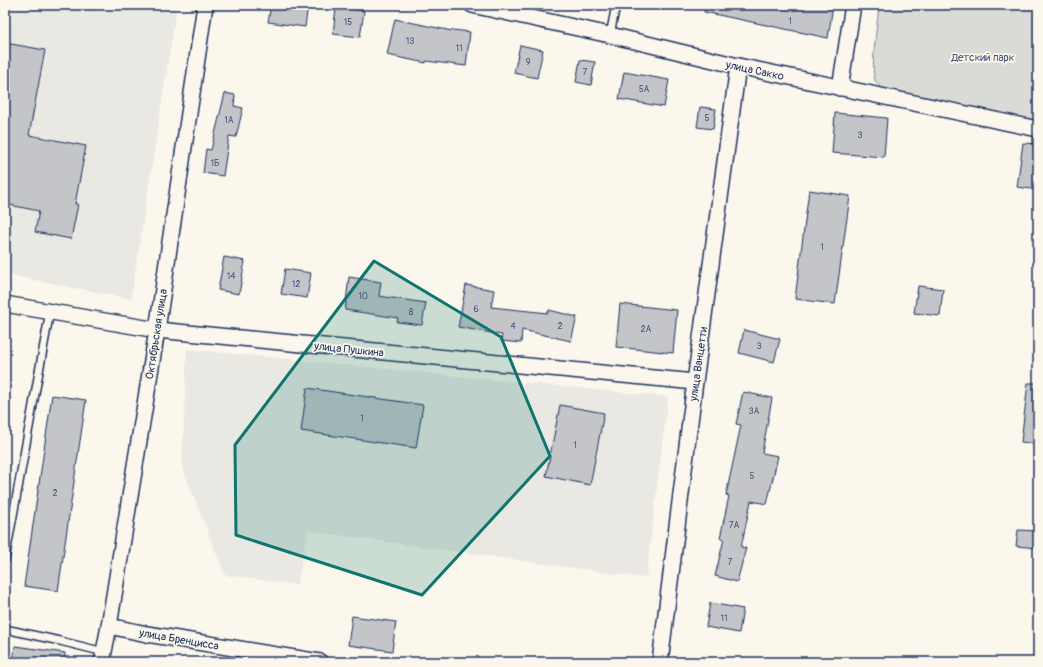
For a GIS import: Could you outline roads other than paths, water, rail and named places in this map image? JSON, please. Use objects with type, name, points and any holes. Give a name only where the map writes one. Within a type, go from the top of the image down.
[{"type":"street","name":"Октябрьская улица","points":[[103,657],[110,626],[157,330],[205,5]]},
{"type":"street","name":"улица Сакко","points":[[472,5],[610,35],[738,66],[1038,129]]},
{"type":"street","points":[[840,88],[853,5]]},
{"type":"street","name":"улица Ванцетти","points":[[660,662],[695,382],[738,66]]},
{"type":"street","name":"улица Пушкина","points":[[5,304],[157,330],[695,382]]},
{"type":"street","name":"улица Бренцисса","points":[[110,626],[147,634],[320,662]]},
{"type":"lane","points":[[610,35],[616,5]]},
{"type":"lane","points":[[5,560],[50,311]]},
{"type":"lane","points":[[5,629],[60,641],[103,657]]},
{"type":"park label","name":"Детский парк","points":[[983,57]]}]
